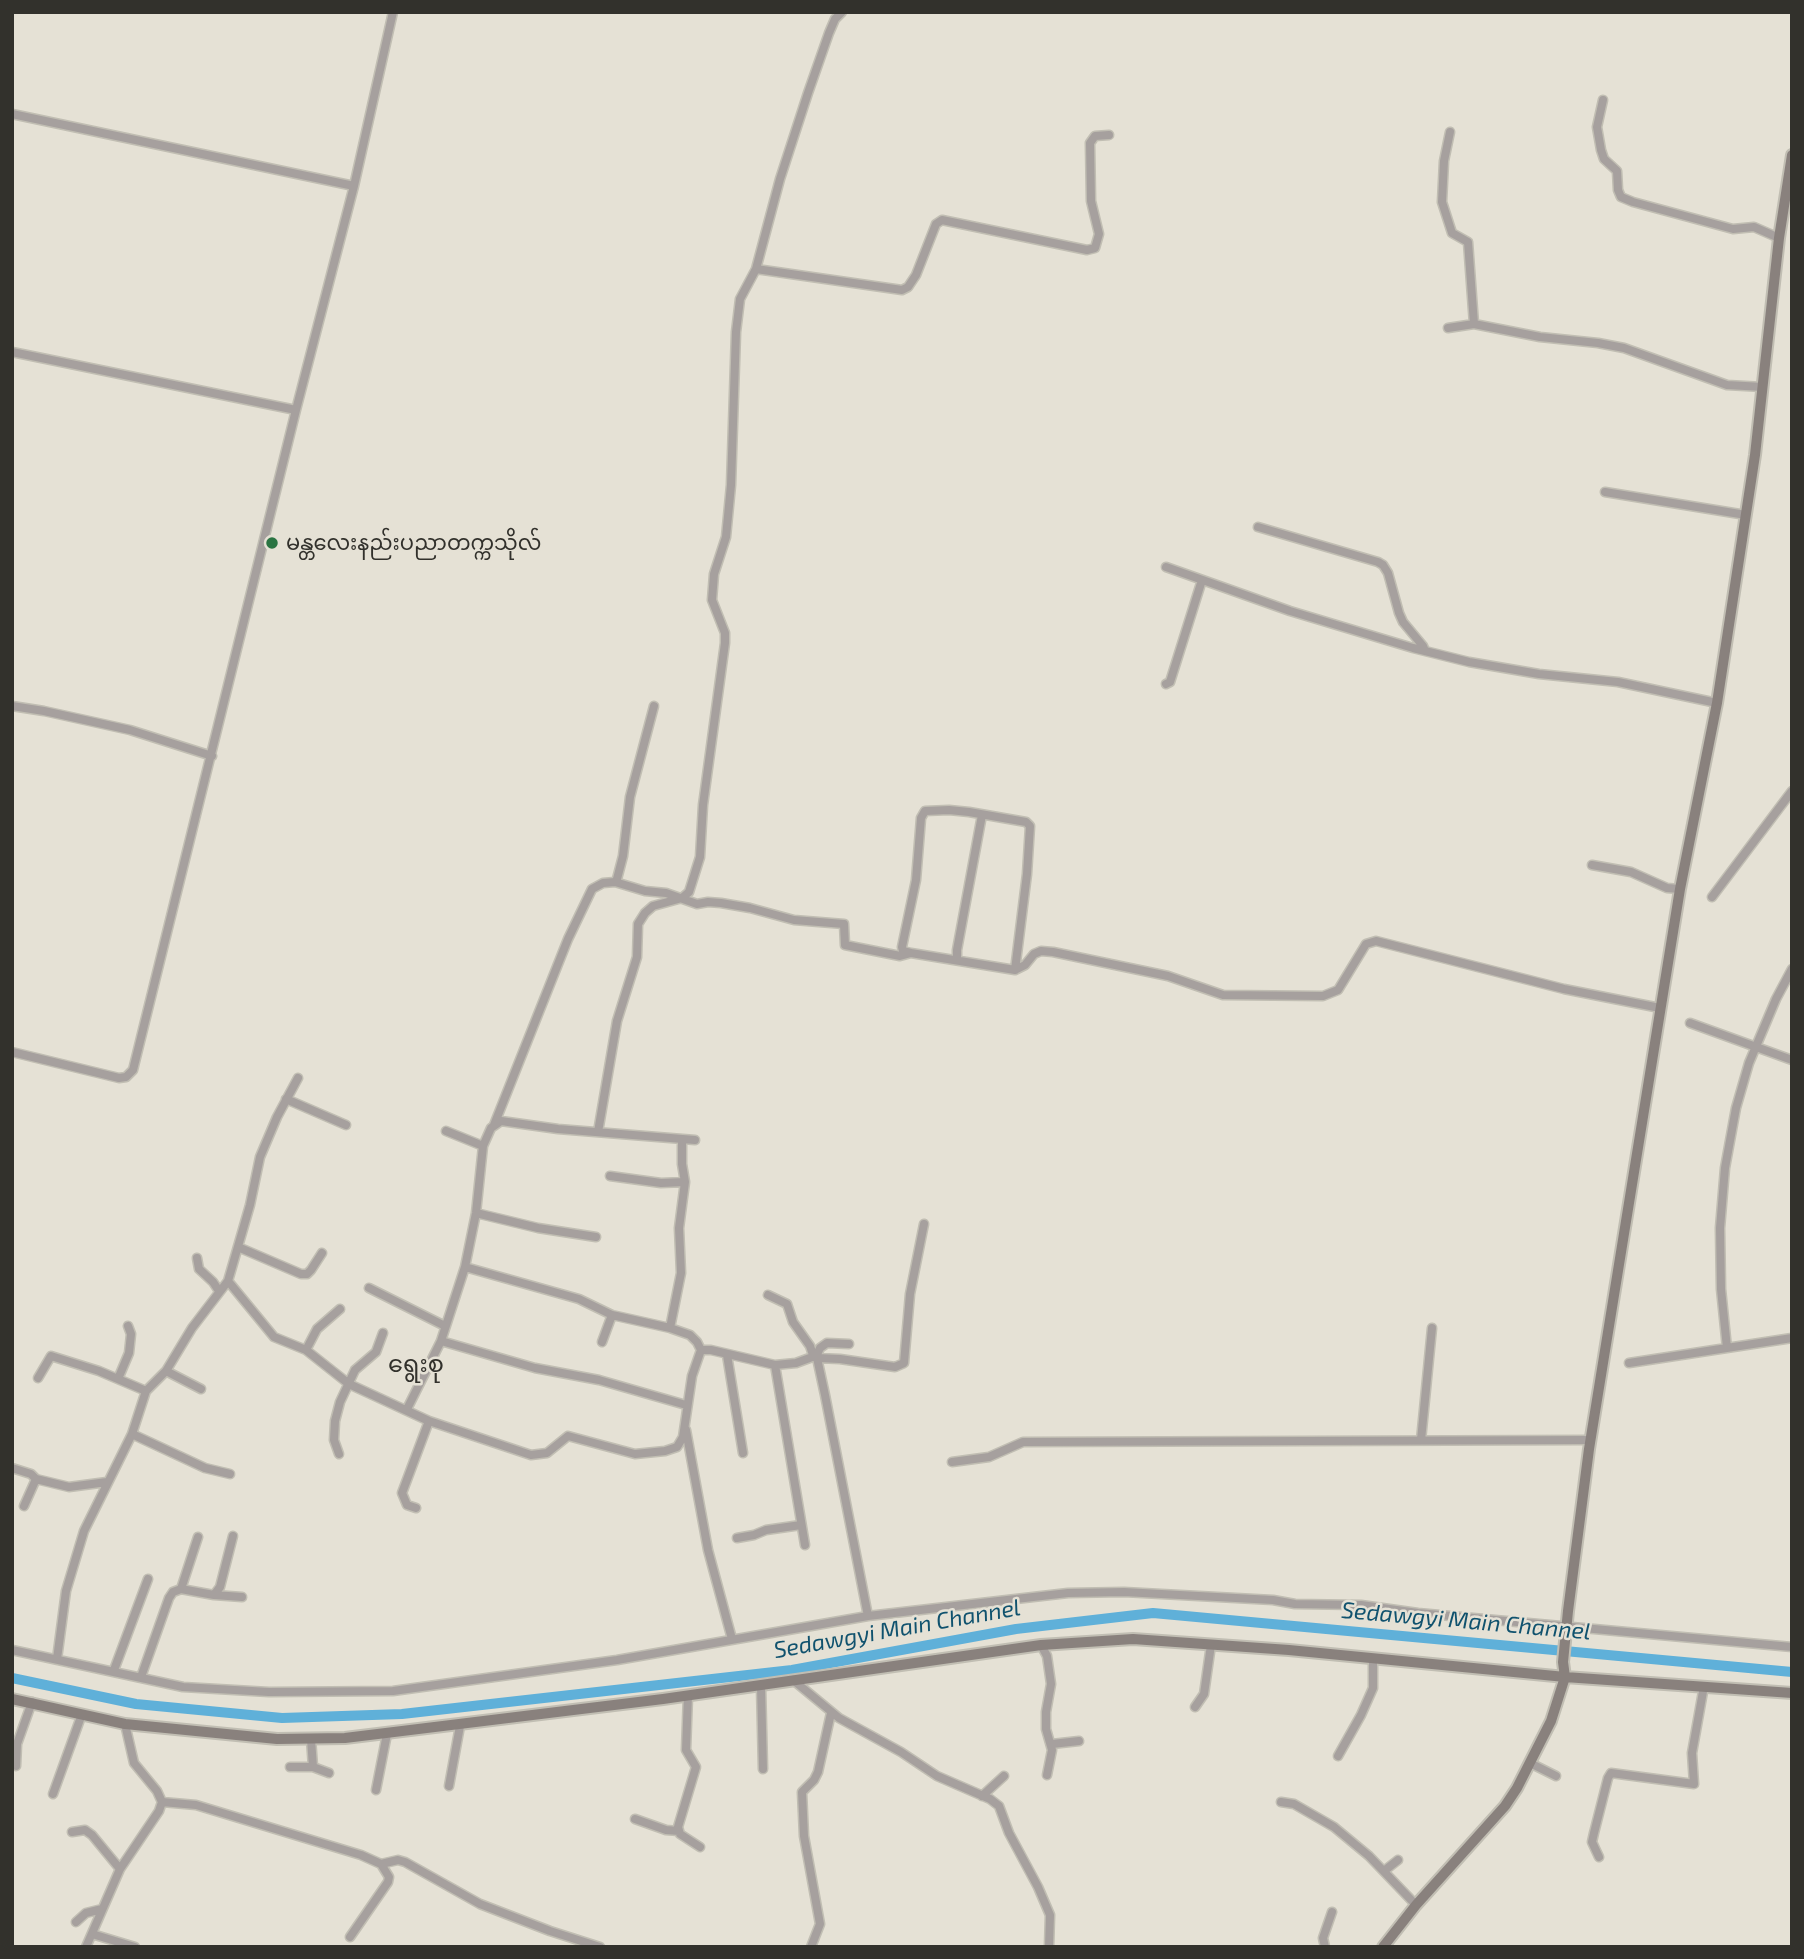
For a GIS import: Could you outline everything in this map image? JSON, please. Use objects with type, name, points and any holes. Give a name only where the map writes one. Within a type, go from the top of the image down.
[{"type":"street","points":[[12,1052],[119,1078],[126,1077],[133,1070],[354,186],[393,12]]},
{"type":"street","points":[[598,1132],[617,1021],[637,957],[638,924],[653,906],[682,898],[692,887],[700,857],[703,805],[725,633],[712,600],[714,574],[726,537],[731,485],[736,332],[740,299],[756,269],[780,179],[808,93],[832,26],[842,12]]},
{"type":"street","points":[[1602,100],[1597,127],[1601,150],[1604,159],[1616,171],[1618,190],[1622,197],[1733,229],[1754,227],[1779,238]]},
{"type":"street","points":[[12,114],[354,186]]},
{"type":"street","points":[[1450,132],[1444,161],[1442,202],[1452,233],[1468,242],[1474,324]]},
{"type":"street","points":[[756,269],[902,290],[908,287],[916,275],[936,224],[942,220],[1087,250],[1095,248],[1099,234],[1091,201],[1090,143],[1095,136],[1110,135]]},
{"type":"street","points":[[1383,1947],[1416,1905],[1506,1806],[1550,1721],[1565,1677],[1563,1662],[1566,1630],[1591,1440],[1680,889],[1717,704],[1746,515],[1779,238],[1792,155]]},
{"type":"street","points":[[1448,328],[1474,324],[1540,337],[1624,348],[1727,385],[1763,387]]},
{"type":"street","points":[[12,352],[296,410]]},
{"type":"street","points":[[1605,492],[1746,515]]},
{"type":"street","points":[[1258,527],[1383,565],[1403,622],[1425,651]]},
{"type":"street","points":[[1166,567],[1290,611],[1469,662],[1539,674],[1618,682],[1717,704]]},
{"type":"street","points":[[1166,684],[1170,681],[1202,580]]},
{"type":"street","points":[[12,706],[130,730],[212,756]]},
{"type":"street","points":[[615,882],[623,856],[630,797],[654,706]]},
{"type":"street","points":[[1712,897],[1792,791]]},
{"type":"street","points":[[1015,970],[1030,826],[1026,822],[949,810],[925,811],[916,880],[902,947],[905,952],[1015,970],[1025,965],[1034,954],[1041,951],[1053,952],[1168,976],[1223,995],[1323,996],[1338,989],[1366,944],[1376,941],[1564,989],[1660,1008]]},
{"type":"street","points":[[957,959],[982,816]]},
{"type":"street","points":[[1592,865],[1631,872],[1667,888],[1680,889]]},
{"type":"street","points":[[407,1409],[441,1341],[465,1267],[476,1213],[483,1146],[494,1125],[568,939],[592,888],[615,882],[697,904],[708,902],[750,908],[794,920],[844,925],[845,944],[900,956],[911,953]]},
{"type":"street","points":[[1727,1348],[1721,1289],[1720,1228],[1725,1168],[1736,1108],[1749,1063],[1776,999],[1792,970]]},
{"type":"street","points":[[1690,1023],[1792,1060]]},
{"type":"street","points":[[57,1659],[66,1591],[84,1531],[132,1434],[146,1391],[166,1371],[219,1291],[228,1282],[260,1157],[298,1078]]},
{"type":"street","points":[[286,1099],[346,1125]]},
{"type":"street","points":[[494,1125],[501,1121],[558,1129],[695,1140]]},
{"type":"street","points":[[446,1131],[483,1146]]},
{"type":"street","points":[[670,1328],[681,1273],[679,1228],[685,1182],[682,1139]]},
{"type":"street","points":[[610,1176],[662,1183],[685,1182]]},
{"type":"street","points":[[476,1213],[538,1228],[596,1237]]},
{"type":"street","points":[[702,1350],[775,1365],[796,1363],[815,1357],[895,1367],[904,1363],[910,1294],[924,1224]]},
{"type":"street","points":[[238,1247],[301,1274],[307,1274],[323,1253]]},
{"type":"street","points":[[197,1258],[199,1269],[219,1291]]},
{"type":"street","points":[[465,1267],[579,1299],[612,1315],[690,1335],[702,1350]]},
{"type":"street","points":[[228,1282],[274,1337],[306,1350],[349,1384],[429,1421],[531,1455],[547,1453],[568,1436],[635,1454],[665,1451],[681,1443],[692,1377],[702,1350]]},
{"type":"street","points":[[369,1288],[445,1326]]},
{"type":"street","points":[[768,1295],[787,1304],[793,1322],[815,1357],[868,1616]]},
{"type":"street","points":[[306,1350],[317,1329],[340,1309]]},
{"type":"street","points":[[602,1342],[612,1315]]},
{"type":"street","points":[[118,1379],[129,1353],[131,1334],[128,1326]]},
{"type":"street","points":[[1421,1440],[1432,1328]]},
{"type":"street","points":[[339,1454],[334,1440],[340,1402],[355,1370],[376,1352],[383,1333]]},
{"type":"street","points":[[1629,1363],[1792,1338]]},
{"type":"street","points":[[441,1341],[535,1368],[599,1380],[686,1405]]},
{"type":"street","points":[[815,1357],[827,1343],[849,1344]]},
{"type":"street","points":[[727,1355],[743,1453]]},
{"type":"street","points":[[38,1378],[51,1356],[146,1391]]},
{"type":"street","points":[[775,1365],[805,1545]]},
{"type":"street","points":[[166,1371],[201,1389]]},
{"type":"street","points":[[416,1508],[407,1505],[402,1493],[429,1421]]},
{"type":"street","points":[[685,1427],[708,1550],[732,1639]]},
{"type":"street","points":[[132,1434],[205,1468],[230,1474]]},
{"type":"street","points":[[952,1462],[989,1457],[1023,1442],[1591,1440]]},
{"type":"street","points":[[12,1468],[31,1474],[36,1479],[69,1487],[107,1482]]},
{"type":"street","points":[[24,1506],[36,1479]]},
{"type":"street","points":[[737,1538],[801,1525]]},
{"type":"street","points":[[214,1595],[220,1587],[233,1536]]},
{"type":"street","points":[[181,1589],[198,1537]]},
{"type":"street","points":[[114,1670],[148,1579]]},
{"type":"street","points":[[141,1677],[173,1592],[181,1589],[242,1597]]},
{"type":"street","points":[[12,1650],[183,1687],[318,1693],[393,1692],[617,1660],[868,1616],[1068,1593],[1124,1592],[1273,1600],[1295,1604],[1361,1605],[1566,1630],[1792,1647]]},
{"type":"street","points":[[12,1699],[125,1724],[265,1738],[345,1738],[460,1726],[761,1686],[1041,1645],[1133,1639],[1289,1650],[1565,1677],[1792,1693]]},
{"type":"street","points":[[1041,1645],[1047,1656],[1050,1679],[1046,1729],[1052,1744],[1047,1775]]},
{"type":"street","points":[[1195,1707],[1204,1694],[1211,1645]]},
{"type":"street","points":[[1338,1756],[1373,1688],[1373,1659]]},
{"type":"street","points":[[793,1680],[831,1713],[901,1752],[937,1776],[999,1806],[1009,1833],[1045,1900],[1050,1915],[1049,1947]]},
{"type":"street","points":[[761,1686],[763,1769]]},
{"type":"street","points":[[1599,1857],[1592,1842],[1611,1773],[1694,1784],[1692,1753],[1704,1686]]},
{"type":"street","points":[[679,1831],[696,1767],[686,1750],[688,1695]]},
{"type":"street","points":[[16,1766],[17,1744],[32,1702]]},
{"type":"street","points":[[811,1947],[820,1924],[804,1836],[802,1792],[818,1772],[831,1713]]},
{"type":"street","points":[[53,1794],[82,1714]]},
{"type":"street","points":[[86,1947],[120,1869],[159,1811],[162,1802],[157,1791],[134,1763],[125,1724]]},
{"type":"street","points":[[449,1786],[460,1726]]},
{"type":"street","points":[[376,1790],[387,1734]]},
{"type":"street","points":[[311,1739],[313,1767]]},
{"type":"street","points":[[1052,1744],[1079,1741]]},
{"type":"street","points":[[1530,1763],[1556,1776]]},
{"type":"street","points":[[290,1768],[313,1767],[329,1773]]},
{"type":"street","points":[[982,1796],[1004,1776]]},
{"type":"street","points":[[162,1802],[208,1808],[361,1855],[381,1864],[389,1877],[388,1882],[350,1937]]},
{"type":"street","points":[[1281,1802],[1294,1804],[1334,1827],[1384,1871],[1416,1905]]},
{"type":"street","points":[[635,1819],[666,1830],[679,1831],[687,1841],[700,1847]]},
{"type":"street","points":[[72,1832],[85,1830],[92,1835],[120,1869]]},
{"type":"street","points":[[381,1864],[398,1860],[405,1862],[480,1904],[585,1945],[600,1947]]},
{"type":"street","points":[[1384,1871],[1398,1860]]},
{"type":"street","points":[[76,1922],[86,1913],[102,1909]]},
{"type":"street","points":[[1325,1947],[1323,1938],[1332,1912]]},
{"type":"street","points":[[92,1934],[135,1947]]},
{"type":"waterway","name":"Sedawgyi Main Channel","points":[[12,1678],[136,1704],[282,1718],[402,1714],[792,1670],[1016,1629],[1153,1613],[1792,1672]]},
{"type":"place","name":"မန္တလေးနည်းပညာတက္ကသိုလ်","points":[[272,543]]},
{"type":"district","name":"ရွေးစု","points":[[416,1364]]}]
